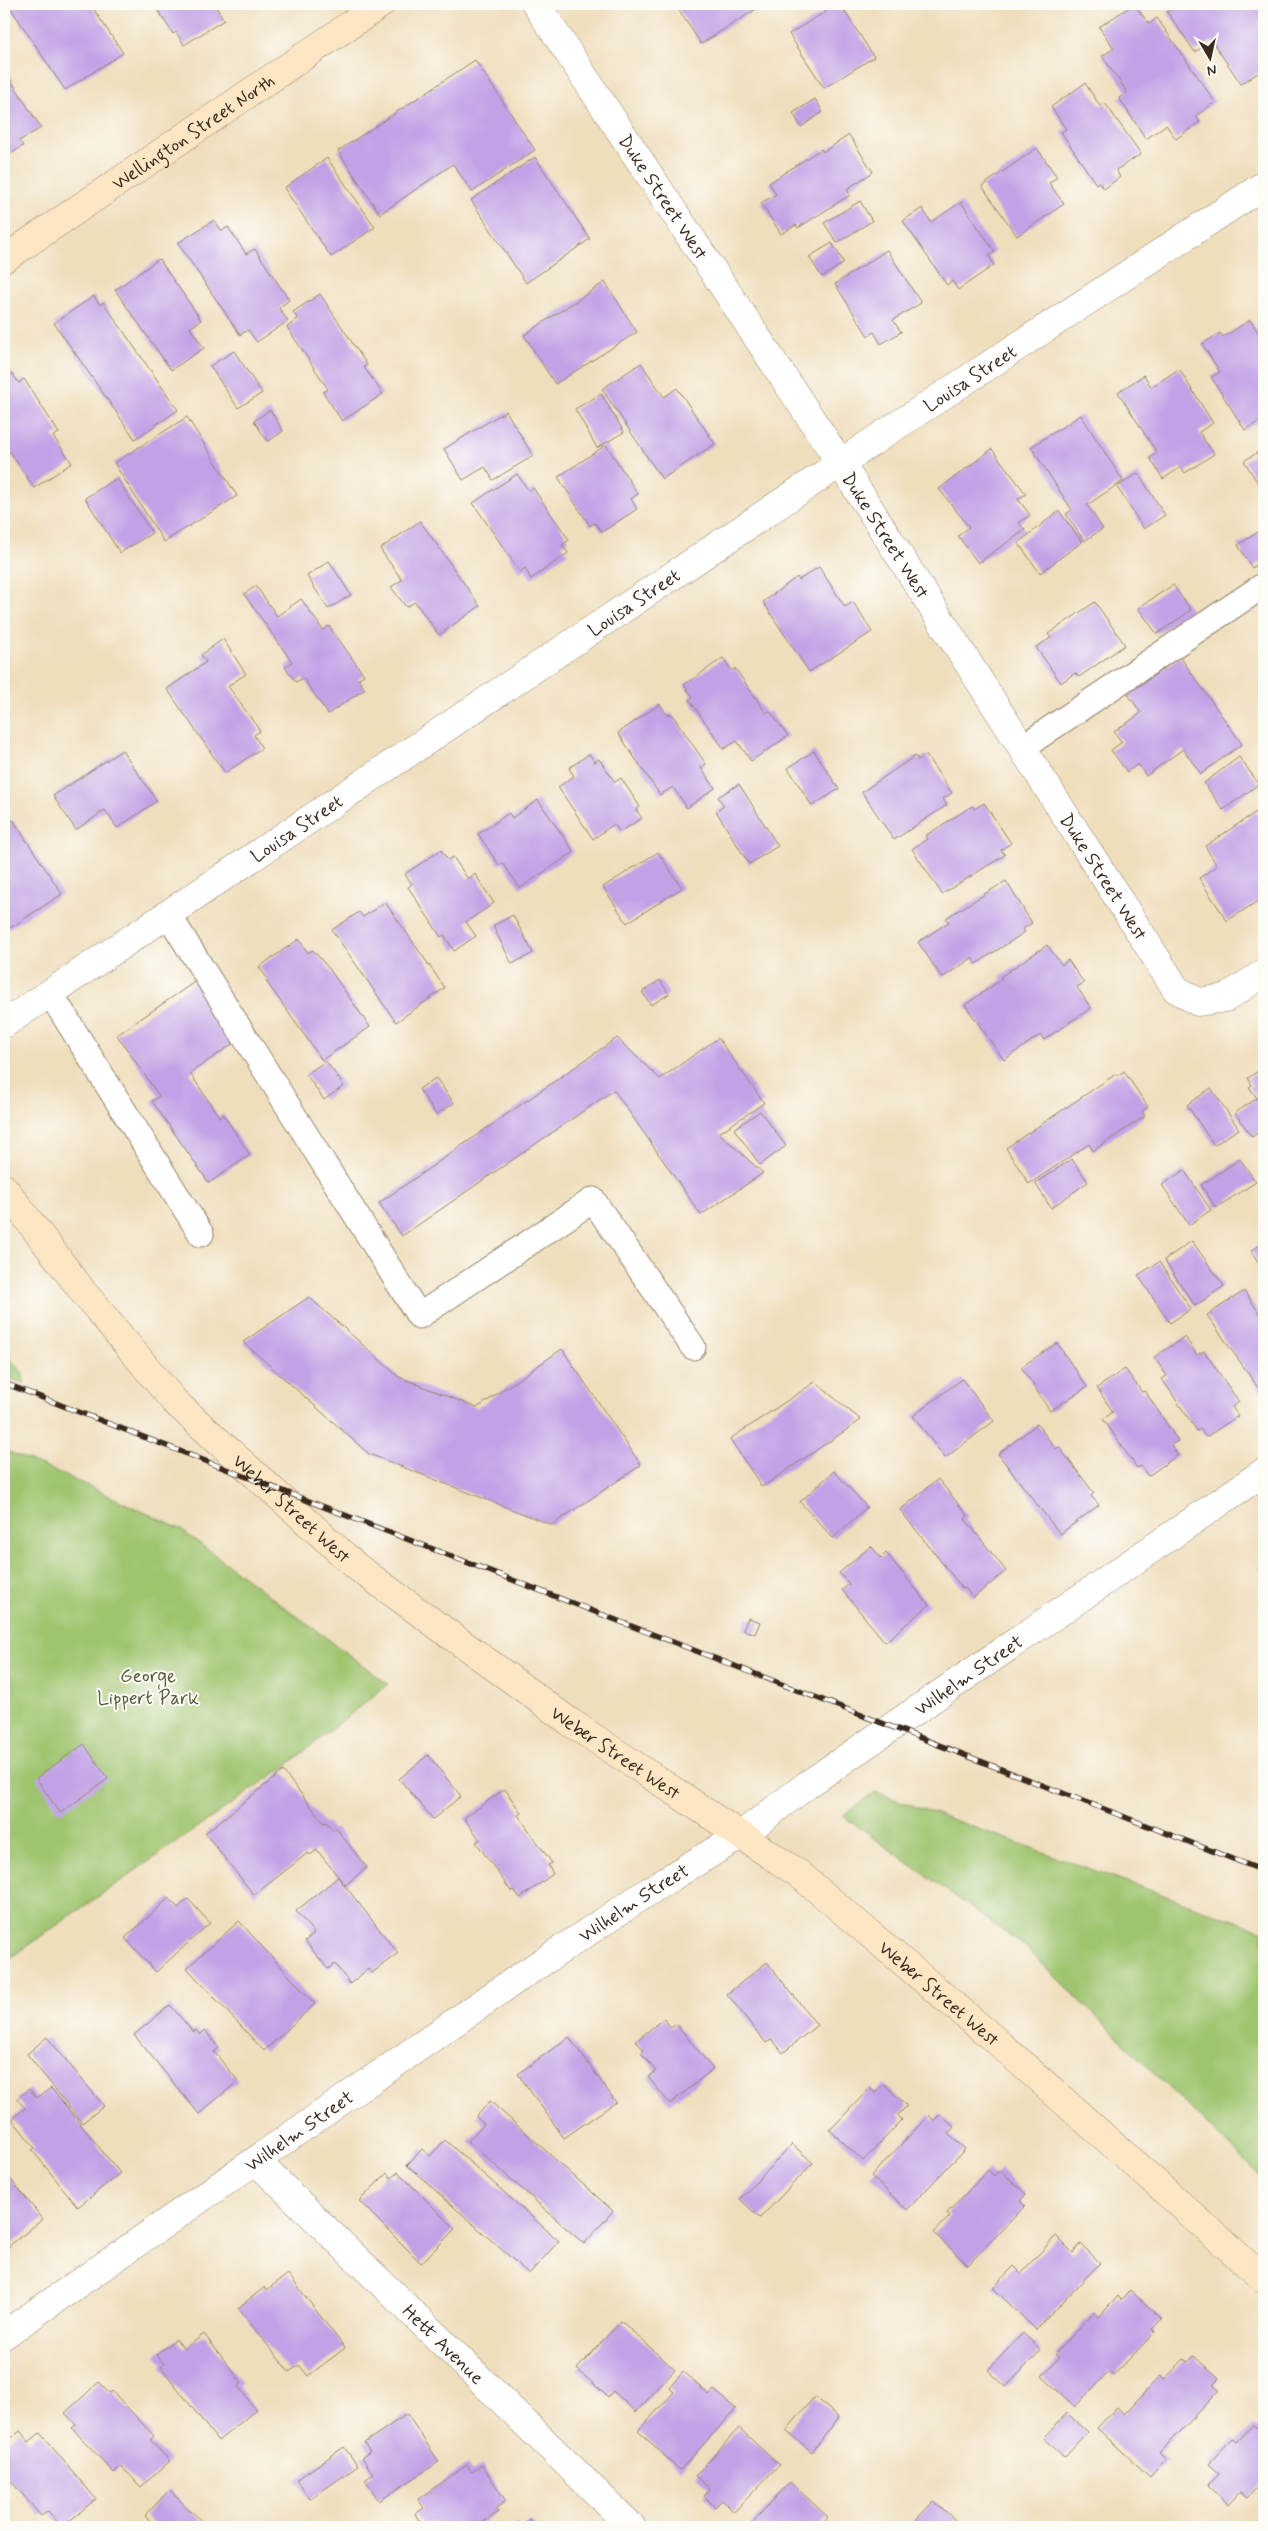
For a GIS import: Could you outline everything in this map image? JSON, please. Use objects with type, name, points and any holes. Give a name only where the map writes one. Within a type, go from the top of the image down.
[{"type":"main road","name":"Wellington Street North","points":[[4,259],[382,4]]},
{"type":"main road","name":"Weber Street West","points":[[4,1188],[84,1293],[175,1402],[357,1567],[570,1722],[799,1874],[879,1939],[1264,2280]]},
{"type":"street","name":"Duke Street West","points":[[536,4],[840,464],[1023,747],[1176,989],[1198,1002],[1226,998],[1264,973]]},
{"type":"street","name":"Louisa Street","points":[[4,1024],[840,464],[1264,185]]},
{"type":"street","name":"Wilhelm Street","points":[[4,2335],[522,1975],[660,1884],[741,1835],[807,1785],[1264,1472]]},
{"type":"street","name":"Hett Avenue","points":[[256,2161],[632,2527]]},
{"type":"lane","points":[[1023,747],[1264,584]]},
{"type":"lane","points":[[168,914],[419,1316],[593,1200],[693,1347]]},
{"type":"lane","points":[[50,993],[201,1234]]},
{"type":"green space","points":[[4,1352],[23,1373],[24,1384],[4,1376]]},
{"type":"green space","name":"George Lippert Park","points":[[4,1450],[78,1481],[180,1529],[388,1684],[286,1766],[4,1962]]},
{"type":"green space","points":[[875,1792],[1264,1931],[1264,2180],[1023,1945],[843,1816]]},
{"type":"building","points":[[8,4],[90,4],[123,53],[65,90]]},
{"type":"building","points":[[154,4],[222,4],[216,7],[224,20],[184,45],[176,32],[173,34]]},
{"type":"building","points":[[675,4],[764,4],[701,44]]},
{"type":"building","points":[[840,4],[874,57],[824,88],[789,34]]},
{"type":"building","points":[[1134,4],[1149,24],[1157,18],[1215,102],[1196,116],[1200,122],[1176,139],[1166,125],[1146,139],[1119,98],[1127,92],[1102,56],[1114,48],[1099,27]]},
{"type":"building","points":[[1179,4],[1261,4],[1264,8],[1264,69],[1241,84],[1212,41],[1195,52],[1167,12]]},
{"type":"building","points":[[475,60],[535,150],[472,192],[453,164],[380,214],[338,151]]},
{"type":"building","points":[[4,69],[41,128],[19,141],[23,146],[4,158]]},
{"type":"building","points":[[1085,83],[1100,106],[1105,103],[1141,154],[1116,170],[1120,177],[1104,189],[1099,182],[1096,184],[1061,132],[1066,129],[1051,107]]},
{"type":"building","points":[[815,99],[823,112],[801,127],[793,113]]},
{"type":"building","points":[[849,135],[873,172],[847,189],[850,195],[798,228],[796,225],[781,234],[761,203],[776,194],[769,183],[821,149],[823,152]]},
{"type":"building","points":[[1037,148],[1057,177],[1049,183],[1064,204],[1017,236],[982,186]]},
{"type":"building","points":[[535,157],[590,239],[526,283],[471,200]]},
{"type":"building","points":[[327,158],[375,227],[331,257],[284,188]]},
{"type":"building","points":[[860,201],[872,221],[837,243],[824,223]]},
{"type":"building","points":[[961,202],[995,252],[989,256],[994,265],[958,290],[952,281],[947,285],[903,221],[922,208],[931,222]]},
{"type":"building","points":[[214,220],[222,231],[228,227],[246,254],[255,249],[289,300],[279,308],[288,321],[257,342],[248,330],[240,335],[178,243]]},
{"type":"building","points":[[832,243],[844,263],[822,277],[809,257]]},
{"type":"building","points":[[887,250],[921,303],[893,320],[901,332],[881,344],[874,332],[868,336],[835,284]]},
{"type":"building","points":[[159,259],[201,320],[190,328],[204,348],[171,370],[115,290]]},
{"type":"building","points":[[605,282],[637,332],[555,384],[524,335]]},
{"type":"building","points":[[320,294],[367,365],[364,367],[383,394],[342,421],[323,392],[328,389],[287,327],[298,319],[293,312]]},
{"type":"building","points":[[94,296],[100,305],[103,302],[178,410],[135,439],[54,323]]},
{"type":"building","points":[[1250,320],[1264,341],[1264,418],[1245,430],[1211,377],[1220,372],[1202,344],[1220,333],[1223,337]]},
{"type":"building","points":[[234,351],[262,393],[238,408],[210,366]]},
{"type":"building","points":[[641,363],[664,397],[677,388],[715,444],[662,479],[602,389]]},
{"type":"building","points":[[1179,369],[1213,423],[1199,432],[1214,454],[1185,473],[1181,467],[1163,479],[1150,458],[1157,453],[1118,392],[1144,375],[1151,387]]},
{"type":"building","points":[[12,373],[19,383],[24,379],[59,433],[53,436],[72,463],[34,488],[4,443],[4,379]]},
{"type":"building","points":[[601,394],[624,432],[597,448],[575,409]]},
{"type":"building","points":[[270,410],[283,431],[268,442],[254,421]]},
{"type":"building","points":[[506,411],[533,456],[493,480],[485,467],[463,480],[444,449]]},
{"type":"building","points":[[1081,415],[1123,481],[1087,505],[1103,529],[1084,541],[1066,514],[1072,510],[1031,447]]},
{"type":"building","points":[[187,417],[237,496],[164,542],[114,463]]},
{"type":"building","points":[[606,445],[638,494],[631,499],[637,509],[602,532],[595,523],[590,526],[558,477]]},
{"type":"building","points":[[992,449],[1026,494],[1018,499],[1030,515],[1019,523],[1025,530],[978,563],[958,536],[969,527],[939,489]]},
{"type":"building","points":[[1263,449],[1264,488],[1262,489],[1244,461]]},
{"type":"building","points":[[1138,473],[1165,515],[1144,529],[1117,487]]},
{"type":"building","points":[[517,474],[529,491],[533,488],[569,540],[562,545],[568,553],[531,579],[525,568],[520,572],[473,503]]},
{"type":"building","points":[[117,478],[152,533],[120,553],[85,498]]},
{"type":"building","points":[[1059,511],[1082,542],[1040,573],[1018,543]]},
{"type":"building","points":[[420,521],[480,606],[439,635],[415,602],[406,607],[391,587],[402,580],[380,549]]},
{"type":"building","points":[[1264,528],[1264,560],[1252,568],[1238,545]]},
{"type":"building","points":[[329,561],[351,595],[328,609],[307,576]]},
{"type":"building","points":[[819,567],[845,607],[853,602],[872,632],[809,672],[763,602],[797,577],[799,580]]},
{"type":"building","points":[[1173,585],[1191,610],[1157,634],[1138,608]]},
{"type":"building","points":[[256,586],[277,616],[301,599],[323,630],[329,626],[364,675],[358,679],[365,689],[328,714],[303,678],[296,682],[285,667],[292,662],[244,594]]},
{"type":"building","points":[[1095,602],[1125,645],[1079,677],[1075,673],[1061,683],[1036,647],[1051,638],[1048,634]]},
{"type":"building","points":[[223,639],[246,674],[228,686],[260,731],[254,735],[262,748],[225,773],[167,689],[206,662],[201,655]]},
{"type":"building","points":[[1180,657],[1242,744],[1201,774],[1183,749],[1146,776],[1138,764],[1127,772],[1111,750],[1122,742],[1114,732],[1141,713],[1128,694]]},
{"type":"building","points":[[723,658],[732,671],[735,668],[766,713],[770,711],[788,736],[751,761],[737,741],[724,749],[689,699],[693,697],[684,685]]},
{"type":"building","points":[[660,704],[667,715],[671,713],[706,764],[701,768],[715,788],[687,808],[673,787],[660,795],[618,733]]},
{"type":"building","points":[[122,750],[157,801],[117,828],[105,810],[76,830],[53,796]]},
{"type":"building","points":[[814,751],[839,789],[812,806],[788,768]]},
{"type":"building","points":[[589,754],[595,762],[599,759],[615,782],[621,778],[640,807],[636,810],[642,818],[620,832],[614,824],[593,839],[558,787],[574,776],[569,768]]},
{"type":"building","points":[[926,755],[952,793],[943,799],[947,805],[894,840],[862,792],[915,756],[918,760]]},
{"type":"building","points":[[1239,757],[1259,784],[1223,810],[1204,783]]},
{"type":"building","points":[[739,784],[778,846],[749,864],[716,811],[724,806],[718,797]]},
{"type":"building","points":[[538,800],[574,852],[520,888],[503,863],[499,865],[478,834],[509,813],[512,818]]},
{"type":"building","points":[[984,803],[1011,843],[1001,850],[1005,855],[942,894],[912,849],[927,839],[925,836],[972,806],[974,809]]},
{"type":"building","points":[[1256,812],[1264,824],[1264,897],[1227,921],[1199,878],[1217,866],[1205,846]]},
{"type":"building","points":[[4,818],[7,824],[13,820],[62,894],[4,932]]},
{"type":"building","points":[[441,850],[448,860],[453,857],[468,879],[475,874],[494,903],[466,922],[476,936],[454,951],[444,935],[441,937],[408,887],[412,884],[405,874]]},
{"type":"building","points":[[658,852],[682,888],[627,923],[603,887]]},
{"type":"building","points":[[1006,881],[1032,923],[1023,929],[1025,932],[976,964],[972,958],[942,978],[918,942],[949,922],[946,918]]},
{"type":"building","points":[[385,902],[445,988],[396,1022],[332,930],[359,912],[363,917]]},
{"type":"building","points":[[513,915],[533,953],[512,964],[493,926]]},
{"type":"building","points":[[299,939],[308,953],[313,950],[330,970],[370,1027],[322,1060],[266,981],[268,979],[259,967]]},
{"type":"building","points":[[1047,945],[1062,965],[1068,960],[1084,983],[1077,987],[1091,1008],[1044,1040],[1040,1035],[1004,1060],[965,1005],[1002,979],[1000,977]]},
{"type":"building","points":[[660,980],[669,994],[651,1005],[642,992]]},
{"type":"building","points":[[196,981],[237,1041],[190,1073],[219,1117],[223,1114],[250,1155],[209,1183],[152,1101],[159,1096],[117,1035]]},
{"type":"building","points":[[617,1038],[660,1079],[718,1038],[764,1103],[719,1133],[763,1173],[701,1215],[614,1090],[402,1236],[379,1203]]},
{"type":"building","points":[[326,1061],[344,1086],[324,1100],[306,1074]]},
{"type":"building","points":[[1264,1067],[1264,1129],[1252,1137],[1235,1113],[1257,1098],[1249,1087],[1252,1085],[1248,1078]]},
{"type":"building","points":[[1124,1071],[1148,1107],[1142,1111],[1145,1116],[1093,1151],[1089,1144],[1029,1184],[1006,1148],[1116,1074],[1117,1076]]},
{"type":"building","points":[[436,1078],[454,1103],[436,1115],[419,1089]]},
{"type":"building","points":[[1211,1088],[1239,1129],[1214,1145],[1187,1105]]},
{"type":"building","points":[[760,1111],[786,1146],[760,1165],[734,1129]]},
{"type":"building","points":[[1072,1159],[1088,1182],[1051,1208],[1035,1183]]},
{"type":"building","points":[[1240,1159],[1256,1182],[1216,1208],[1201,1185]]},
{"type":"building","points":[[1184,1170],[1211,1210],[1189,1225],[1162,1185]]},
{"type":"building","points":[[1192,1241],[1224,1286],[1195,1306],[1164,1260]]},
{"type":"building","points":[[1264,1242],[1264,1263],[1261,1266],[1251,1251]]},
{"type":"building","points":[[1159,1262],[1191,1309],[1170,1323],[1138,1275]]},
{"type":"building","points":[[1244,1291],[1260,1314],[1264,1311],[1264,1396],[1207,1315]]},
{"type":"building","points":[[309,1297],[399,1377],[477,1408],[562,1349],[641,1465],[552,1525],[369,1454],[243,1342]]},
{"type":"building","points":[[1185,1337],[1197,1355],[1204,1351],[1239,1402],[1232,1407],[1238,1416],[1206,1437],[1200,1429],[1197,1431],[1162,1379],[1167,1376],[1154,1357]]},
{"type":"building","points":[[1057,1343],[1087,1387],[1050,1411],[1021,1367]]},
{"type":"building","points":[[1125,1369],[1142,1392],[1145,1391],[1178,1441],[1171,1445],[1178,1455],[1148,1476],[1141,1466],[1137,1468],[1103,1419],[1113,1412],[1097,1388]]},
{"type":"building","points":[[962,1379],[994,1421],[945,1458],[913,1416]]},
{"type":"building","points":[[815,1382],[861,1420],[762,1487],[730,1439]]},
{"type":"building","points":[[1037,1424],[1056,1449],[1059,1447],[1094,1493],[1091,1496],[1099,1505],[1060,1534],[998,1454]]},
{"type":"building","points":[[834,1471],[867,1507],[833,1538],[800,1502]]},
{"type":"building","points":[[938,1479],[968,1516],[965,1519],[1006,1571],[973,1598],[965,1588],[963,1589],[900,1510]]},
{"type":"building","points":[[871,1546],[881,1558],[886,1553],[929,1605],[885,1642],[842,1590],[849,1584],[839,1573]]},
{"type":"building","points":[[1264,1563],[1264,1575],[1259,1567]]},
{"type":"building","points":[[748,1618],[760,1622],[755,1634],[743,1630]]},
{"type":"building","points":[[84,1744],[108,1779],[60,1813],[36,1778]]},
{"type":"building","points":[[428,1755],[461,1796],[433,1819],[399,1779]]},
{"type":"building","points":[[283,1771],[324,1823],[326,1822],[333,1830],[336,1828],[367,1868],[345,1885],[317,1850],[310,1855],[308,1853],[254,1895],[205,1833]]},
{"type":"building","points":[[505,1789],[521,1813],[518,1815],[552,1863],[548,1865],[553,1874],[520,1898],[514,1890],[511,1891],[476,1842],[480,1840],[464,1818]]},
{"type":"building","points":[[338,1877],[398,1953],[372,1973],[368,1969],[350,1984],[335,1964],[328,1969],[305,1941],[314,1933],[296,1911]]},
{"type":"building","points":[[169,1898],[178,1908],[188,1899],[210,1923],[156,1972],[125,1938]]},
{"type":"building","points":[[239,1921],[315,2004],[264,2051],[187,1968]]},
{"type":"building","points":[[767,1962],[817,2025],[783,2053],[772,2039],[766,2043],[727,1994]]},
{"type":"building","points":[[170,2005],[193,2032],[196,2030],[200,2035],[205,2030],[219,2048],[214,2052],[238,2081],[199,2114],[134,2035]]},
{"type":"building","points":[[664,2018],[671,2028],[676,2024],[713,2069],[670,2104],[648,2077],[656,2071],[641,2053],[644,2050],[636,2041]]},
{"type":"building","points":[[47,2037],[104,2106],[82,2123],[27,2054]]},
{"type":"building","points":[[569,2037],[616,2102],[564,2138],[518,2074]]},
{"type":"building","points":[[884,2084],[907,2106],[898,2115],[902,2120],[863,2161],[830,2130],[870,2088],[875,2093]]},
{"type":"building","points":[[51,2088],[120,2173],[78,2207],[32,2150],[35,2148],[12,2119],[25,2108],[17,2099],[29,2089],[37,2098]]},
{"type":"building","points":[[490,2101],[613,2211],[584,2244],[468,2141],[484,2124],[476,2117]]},
{"type":"building","points":[[940,2114],[954,2127],[948,2134],[965,2149],[907,2210],[871,2176],[929,2115],[934,2121]]},
{"type":"building","points":[[445,2140],[559,2241],[529,2274],[407,2165],[422,2149],[430,2156]]},
{"type":"building","points":[[792,2144],[813,2163],[760,2218],[740,2199]]},
{"type":"building","points":[[988,2170],[994,2176],[1000,2170],[1026,2194],[1020,2201],[1025,2206],[968,2265],[934,2233],[950,2216],[947,2213]]},
{"type":"building","points":[[4,2171],[43,2219],[4,2250]]},
{"type":"building","points":[[398,2172],[455,2229],[421,2263],[359,2201],[387,2173],[391,2178]]},
{"type":"building","points":[[1056,2236],[1073,2253],[1081,2244],[1100,2263],[1036,2330],[993,2288],[1014,2266],[1021,2273]]},
{"type":"building","points":[[288,2274],[345,2348],[308,2376],[299,2365],[289,2372],[238,2308],[265,2287],[267,2290]]},
{"type":"building","points":[[1130,2290],[1162,2319],[1152,2329],[1155,2332],[1113,2376],[1109,2371],[1075,2407],[1042,2376],[1059,2358],[1055,2354],[1094,2312],[1099,2317],[1118,2296],[1121,2300]]},
{"type":"building","points":[[621,2321],[675,2370],[636,2412],[613,2391],[608,2397],[577,2369]]},
{"type":"building","points":[[1023,2333],[1041,2350],[1006,2387],[988,2370]]},
{"type":"building","points":[[204,2334],[242,2383],[238,2386],[256,2410],[218,2441],[161,2367],[164,2364],[156,2355],[176,2339],[184,2349]]},
{"type":"building","points":[[1194,2356],[1219,2379],[1213,2385],[1219,2390],[1159,2453],[1166,2459],[1150,2477],[1097,2428],[1117,2407],[1124,2414],[1160,2376],[1165,2379],[1184,2359],[1188,2362]]},
{"type":"building","points":[[683,2372],[709,2395],[714,2390],[736,2409],[680,2470],[638,2431],[674,2392],[669,2388]]},
{"type":"building","points":[[99,2382],[110,2393],[112,2391],[154,2436],[150,2440],[170,2461],[141,2487],[121,2466],[114,2473],[72,2428],[76,2425],[65,2413]]},
{"type":"building","points":[[814,2397],[839,2417],[812,2452],[786,2431]]},
{"type":"building","points":[[1067,2413],[1087,2432],[1064,2457],[1044,2438]]},
{"type":"building","points":[[407,2414],[439,2462],[379,2501],[365,2480],[373,2474],[362,2457],[370,2452],[364,2443]]},
{"type":"building","points":[[1264,2421],[1264,2480],[1247,2498],[1240,2492],[1228,2505],[1208,2486],[1220,2473],[1209,2463],[1233,2438],[1237,2442],[1253,2425],[1257,2428]]},
{"type":"building","points":[[739,2428],[779,2465],[734,2512],[722,2500],[715,2507],[704,2496],[710,2489],[695,2476]]},
{"type":"building","points":[[20,2431],[29,2442],[40,2433],[96,2499],[62,2527],[48,2511],[41,2516],[4,2473],[4,2444]]},
{"type":"building","points":[[344,2447],[358,2466],[310,2499],[296,2480]]},
{"type":"building","points":[[467,2465],[472,2472],[482,2465],[506,2501],[496,2508],[499,2512],[476,2527],[438,2527],[434,2522],[423,2527],[415,2514],[424,2508],[418,2499]]},
{"type":"building","points":[[790,2482],[828,2517],[819,2527],[748,2527]]},
{"type":"building","points":[[169,2490],[208,2527],[157,2527],[145,2516]]},
{"type":"building","points":[[934,2501],[955,2520],[948,2527],[909,2527]]},
{"type":"building","points":[[530,2520],[536,2527],[521,2527]]},
{"type":"building","points":[[1264,2520],[1264,2527],[1257,2527]]},
{"type":"building","points":[[517,2523],[521,2527],[512,2527]]},
{"type":"railway","points":[[4,1383],[1264,1871]]}]
